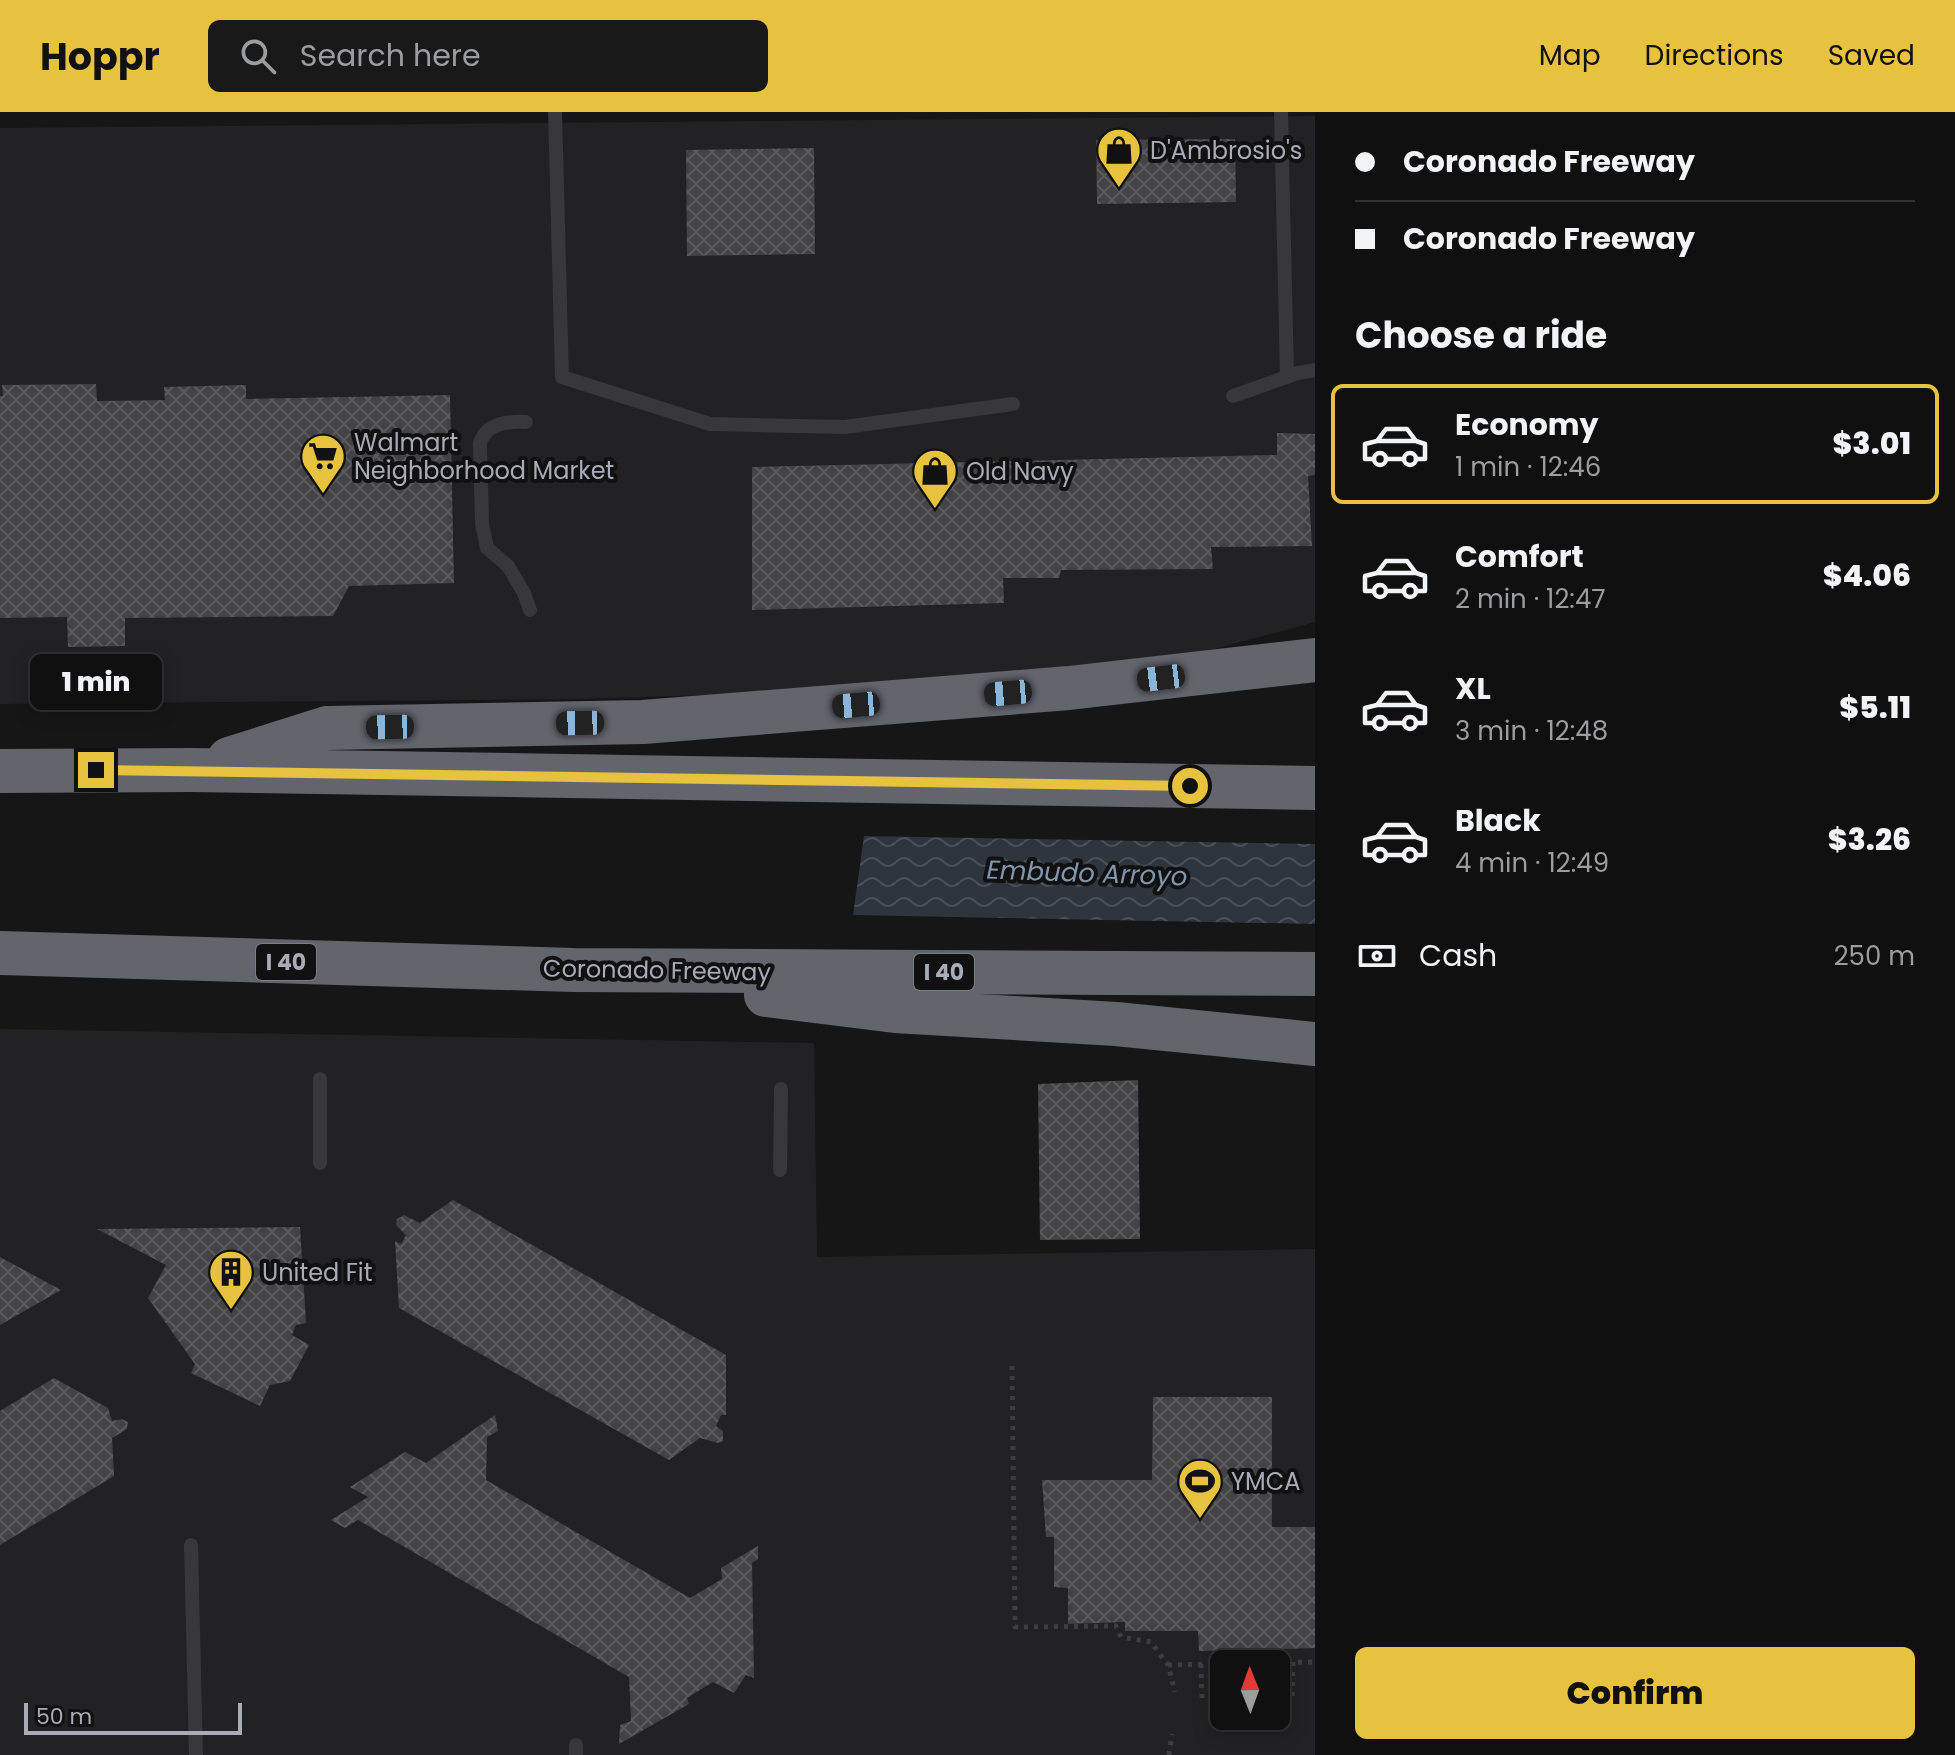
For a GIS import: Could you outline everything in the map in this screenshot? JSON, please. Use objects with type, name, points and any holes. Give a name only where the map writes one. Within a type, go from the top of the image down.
[{"type":"highway","points":[[192,770],[327,728],[643,722],[1069,688],[1315,660]]},
{"type":"highway","points":[[0,771],[192,770],[1315,788]]},
{"type":"highway","name":"Coronado Freeway","points":[[0,953],[573,970],[1315,974]]},
{"type":"highway","points":[[573,970],[895,1011],[1116,1024],[1315,1044]]},
{"type":"lane","points":[[555,112],[562,377],[710,424],[845,427],[1013,404]]},
{"type":"lane","points":[[1281,112],[1287,377]]},
{"type":"lane","points":[[1233,396],[1315,370]]},
{"type":"lane","points":[[526,422],[498,424],[482,436],[481,510],[487,548],[508,566],[530,610]]},
{"type":"lane","points":[[320,1079],[320,1163]]},
{"type":"lane","points":[[780,1170],[781,1089]]},
{"type":"lane","points":[[191,1545],[196,1755]]},
{"type":"path","points":[[1012,1366],[1015,1627],[1116,1626],[1121,1637],[1151,1642],[1168,1665],[1175,1692]]},
{"type":"path","points":[[1290,1662],[1315,1662]]},
{"type":"path","points":[[1292,1696],[1293,1662]]},
{"type":"path","points":[[1201,1664],[1202,1698]]},
{"type":"path","points":[[1168,1665],[1210,1664]]},
{"type":"path","points":[[1169,1755],[1172,1734]]},
{"type":"shaded area","points":[[1315,116],[1315,622],[1200,653],[976,677],[734,694],[587,699],[0,704],[0,128]]},
{"type":"shaded area","points":[[0,1029],[814,1043],[817,1257],[1315,1249],[1315,1755],[0,1755]]},
{"type":"water","name":"Embudo Arroyo","points":[[864,836],[1315,844],[1315,924],[853,915]]},
{"type":"building","points":[[1235,139],[1236,202],[1097,204],[1096,140]]},
{"type":"building","points":[[814,148],[815,254],[687,256],[686,150]]},
{"type":"building","points":[[96,384],[97,401],[165,400],[164,387],[246,385],[246,399],[450,395],[454,583],[349,586],[333,616],[125,618],[125,646],[68,647],[67,617],[0,618],[2,385]]},
{"type":"building","points":[[1277,433],[1315,434],[1315,475],[1308,476],[1312,546],[1211,547],[1213,569],[1061,570],[1059,578],[1003,578],[1004,603],[752,610],[752,467],[1277,455]]},
{"type":"building","points":[[1138,1080],[1140,1239],[1040,1240],[1038,1084]]},
{"type":"building","points":[[453,1200],[726,1355],[726,1415],[721,1415],[716,1426],[723,1431],[723,1441],[718,1443],[700,1438],[669,1460],[399,1308],[395,1241],[401,1244],[406,1235],[396,1225],[397,1219],[404,1215],[420,1223]]},
{"type":"building","name":"United Fit","points":[[300,1227],[306,1323],[296,1325],[292,1335],[309,1345],[290,1381],[270,1385],[260,1406],[191,1373],[195,1364],[148,1298],[166,1265],[97,1229]]},
{"type":"building","points":[[0,1257],[61,1290],[0,1325]]},
{"type":"building","points":[[54,1378],[108,1408],[112,1421],[122,1419],[128,1422],[127,1429],[112,1438],[114,1476],[0,1545],[0,1411]]},
{"type":"building","points":[[1153,1397],[1272,1397],[1272,1527],[1315,1527],[1315,1648],[1199,1651],[1198,1631],[1125,1631],[1125,1622],[1068,1624],[1068,1588],[1054,1587],[1054,1537],[1046,1537],[1042,1480],[1152,1480]]},
{"type":"building","points":[[495,1415],[498,1431],[487,1437],[486,1480],[690,1598],[722,1579],[721,1568],[758,1546],[758,1559],[752,1563],[754,1678],[746,1675],[734,1693],[713,1682],[687,1698],[689,1704],[619,1744],[620,1725],[631,1721],[629,1677],[358,1520],[345,1528],[331,1520],[368,1497],[350,1487],[405,1452],[426,1463]]},
{"type":"place","name":"D'Ambrosio's","points":[[1119,189]]},
{"type":"place","name":"Walmart Neighborhood Market","points":[[323,495]]},
{"type":"place","name":"Old Navy","points":[[935,510]]},
{"type":"place","name":"United Fit","points":[[231,1311]]},
{"type":"place","name":"YMCA","points":[[1200,1520]]},
{"type":"route","points":[[96,770],[1190,786]]}]
